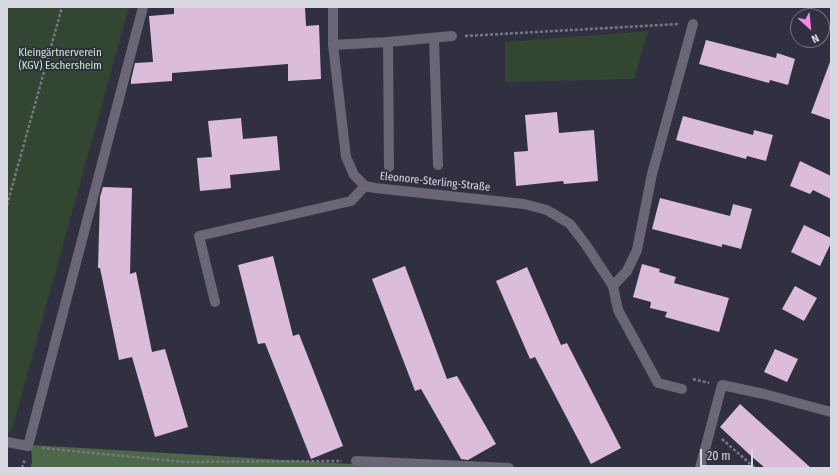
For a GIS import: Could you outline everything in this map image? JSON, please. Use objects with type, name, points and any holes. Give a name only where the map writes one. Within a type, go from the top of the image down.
[{"type":"street","points":[[7,442],[28,446],[143,7]]},
{"type":"street","name":"Eleonore-Sterling-Straße","points":[[334,7],[333,45],[346,157],[354,175],[365,186],[376,188],[524,204],[547,210],[570,224],[613,286],[618,310],[658,383],[682,389]]},
{"type":"street","points":[[613,286],[627,272],[637,250],[652,174],[692,24]]},
{"type":"street","points":[[333,45],[452,36]]},
{"type":"street","points":[[434,38],[438,165]]},
{"type":"street","points":[[388,42],[389,168]]},
{"type":"street","points":[[214,302],[199,236],[351,201],[365,186]]},
{"type":"street","points":[[700,468],[722,385],[764,394],[831,412]]},
{"type":"street","points":[[356,461],[509,468]]},
{"type":"path","points":[[7,204],[62,7]]},
{"type":"path","points":[[452,36],[692,24]]},
{"type":"path","points":[[710,429],[755,468]]},
{"type":"path","points":[[28,446],[184,462],[356,461]]},
{"type":"green space","name":"Kleingärtnerverein (KGV) Eschersheim","points":[[7,7],[129,7],[11,433],[7,432]]},
{"type":"green space","points":[[648,31],[634,79],[505,82],[505,42]]},
{"type":"green space","points":[[31,445],[419,468],[30,468],[32,463]]},
{"type":"building","points":[[174,7],[305,7],[306,26],[319,25],[321,79],[288,81],[288,64],[172,73],[172,81],[131,84],[135,63],[153,62],[149,16],[174,14]]},
{"type":"building","points":[[706,40],[776,58],[777,53],[795,59],[788,85],[770,80],[769,83],[699,64]]},
{"type":"building","points":[[830,62],[831,63],[831,120],[811,113]]},
{"type":"building","points":[[557,112],[559,133],[594,130],[598,181],[564,184],[563,181],[516,186],[514,152],[528,151],[525,115]]},
{"type":"building","points":[[683,116],[753,135],[754,130],[773,135],[766,161],[747,156],[746,159],[676,140]]},
{"type":"building","points":[[241,118],[243,139],[277,136],[280,170],[230,175],[231,188],[200,191],[197,158],[212,157],[208,121]]},
{"type":"building","points":[[800,161],[831,176],[831,199],[813,190],[810,194],[790,186]]},
{"type":"building","points":[[103,187],[132,188],[130,274],[136,272],[152,352],[165,349],[188,427],[155,437],[132,357],[119,360],[100,268],[98,268],[100,197]]},
{"type":"building","points":[[660,198],[730,216],[733,204],[752,209],[741,249],[722,244],[722,247],[652,229]]},
{"type":"building","points":[[804,225],[831,238],[831,243],[820,266],[791,252]]},
{"type":"building","points":[[273,256],[293,336],[299,334],[343,446],[311,459],[265,343],[258,344],[238,265]]},
{"type":"building","points":[[642,264],[660,269],[659,272],[676,277],[674,283],[729,298],[719,332],[665,317],[667,312],[650,308],[651,302],[633,297]]},
{"type":"building","points":[[405,266],[447,379],[457,376],[496,444],[468,460],[461,459],[421,389],[415,391],[372,279]]},
{"type":"building","points":[[527,267],[561,345],[567,343],[621,448],[591,464],[535,357],[530,359],[496,281]]},
{"type":"building","points":[[795,286],[817,298],[804,321],[782,309]]},
{"type":"building","points":[[775,349],[798,359],[787,382],[764,372]]},
{"type":"building","points":[[740,404],[811,468],[765,468],[750,455],[720,427]]}]
